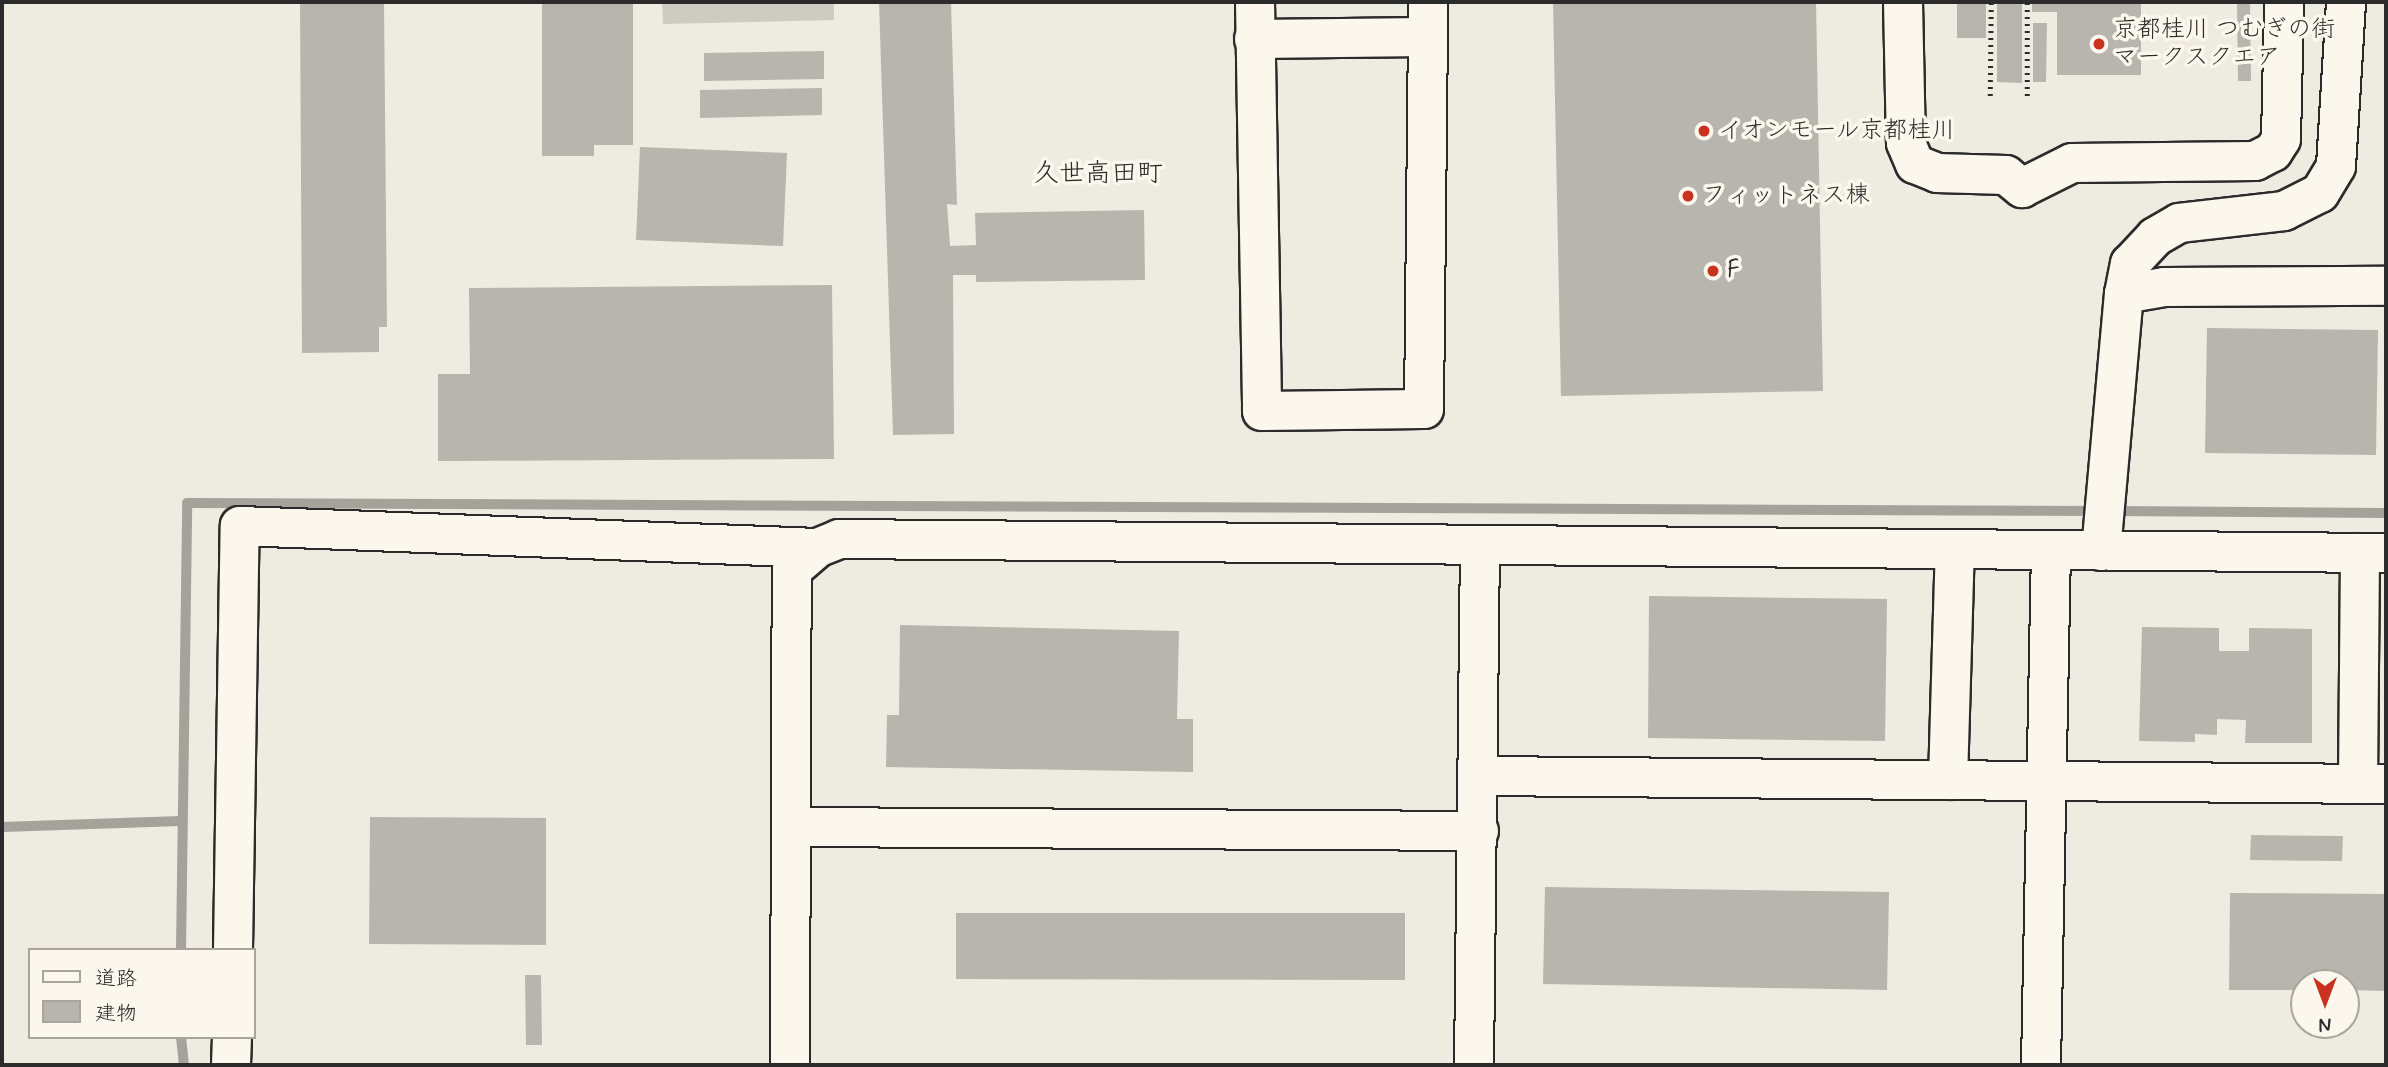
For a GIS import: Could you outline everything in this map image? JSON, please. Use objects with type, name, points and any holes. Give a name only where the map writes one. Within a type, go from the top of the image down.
[{"type":"street","points":[[1254,39],[1428,19],[1423,409],[1262,411],[1254,39],[1255,2]]},
{"type":"street","points":[[1903,2],[1906,143],[1915,164],[1937,173],[2006,175],[2022,188],[2072,163],[2255,161],[2273,152],[2281,139],[2284,2]]},
{"type":"street","points":[[2101,551],[2124,294],[2130,264],[2155,237],[2179,223],[2284,211],[2320,193],[2336,166],[2346,2]]},
{"type":"street","points":[[2124,294],[2165,287],[2386,286]]},
{"type":"street","points":[[233,948],[240,526],[817,548]]},
{"type":"street","points":[[790,1065],[792,570],[817,548],[839,540],[2373,553],[2372,784],[1480,776]]},
{"type":"street","points":[[1475,1065],[1480,776],[1480,545]]},
{"type":"street","points":[[1948,780],[1955,550]]},
{"type":"street","points":[[2041,1065],[2051,550]]},
{"type":"street","points":[[791,827],[1479,831]]},
{"type":"street","points":[[231,1065],[232,1039]]},
{"type":"path","points":[[1990,96],[1991,2]]},
{"type":"path","points":[[2027,2],[2027,96]]},
{"type":"shaded area","points":[[662,2],[834,2],[834,20],[663,24]]},
{"type":"building","points":[[300,2],[384,2],[387,327],[379,327],[379,352],[302,353]]},
{"type":"building","points":[[542,2],[633,2],[633,145],[594,145],[594,156],[542,156]]},
{"type":"building","points":[[879,2],[951,2],[957,205],[947,204],[950,246],[976,245],[975,213],[1144,210],[1145,280],[976,282],[976,275],[953,275],[954,434],[893,435]]},
{"type":"building","name":"F","points":[[1553,2],[1816,2],[1823,391],[1561,396]]},
{"type":"building","points":[[1957,2],[1986,2],[1986,38],[1957,38]]},
{"type":"building","points":[[1997,2],[2022,2],[2022,83],[1997,82]]},
{"type":"building","name":"京都桂川 つむぎの街 マークスクエア","points":[[2032,2],[2141,2],[2141,75],[2057,75],[2057,12],[2032,12]]},
{"type":"building","points":[[2237,2],[2250,2],[2251,81],[2238,81]]},
{"type":"building","points":[[2033,23],[2047,23],[2046,82],[2033,82]]},
{"type":"building","points":[[824,51],[824,79],[704,81],[704,53]]},
{"type":"building","points":[[822,88],[822,115],[700,118],[700,90]]},
{"type":"building","points":[[640,147],[787,153],[783,246],[636,240]]},
{"type":"building","points":[[832,285],[834,459],[438,461],[438,374],[470,374],[469,288]]},
{"type":"building","points":[[2207,328],[2378,330],[2376,455],[2205,453]]},
{"type":"building","points":[[1649,596],[1887,599],[1885,741],[1648,738]]},
{"type":"building","points":[[900,625],[1179,631],[1177,719],[1193,719],[1193,772],[886,767],[887,715],[899,715]]},
{"type":"building","points":[[2142,627],[2219,628],[2219,651],[2249,651],[2249,628],[2312,629],[2312,743],[2245,743],[2246,720],[2217,719],[2217,735],[2195,734],[2195,742],[2139,741]]},
{"type":"building","points":[[370,817],[546,818],[546,945],[369,944]]},
{"type":"building","points":[[2251,835],[2343,836],[2342,861],[2250,860]]},
{"type":"building","points":[[1545,887],[1889,892],[1887,990],[1543,984]]},
{"type":"building","points":[[2230,893],[2386,894],[2386,991],[2360,990],[2360,969],[2290,969],[2290,990],[2229,990]]},
{"type":"building","points":[[956,913],[1405,913],[1405,980],[956,979]]},
{"type":"building","points":[[525,975],[541,975],[542,1045],[526,1045]]},
{"type":"waterway","points":[[181,948],[187,503],[2096,511]]},
{"type":"waterway","points":[[2113,511],[2386,513]]},
{"type":"waterway","points":[[2,827],[181,821]]},
{"type":"waterway","points":[[181,1039],[184,1065]]},
{"type":"place","name":"京都桂川 つむぎの街 マークスクエア","points":[[2099,44]]},
{"type":"place","name":"イオンモール京都桂川","points":[[1704,131]]},
{"type":"place","name":"フィットネス棟","points":[[1688,196]]},
{"type":"place","name":"F","points":[[1713,271]]},
{"type":"district","name":"久世高田町","points":[[1098,175]]}]
